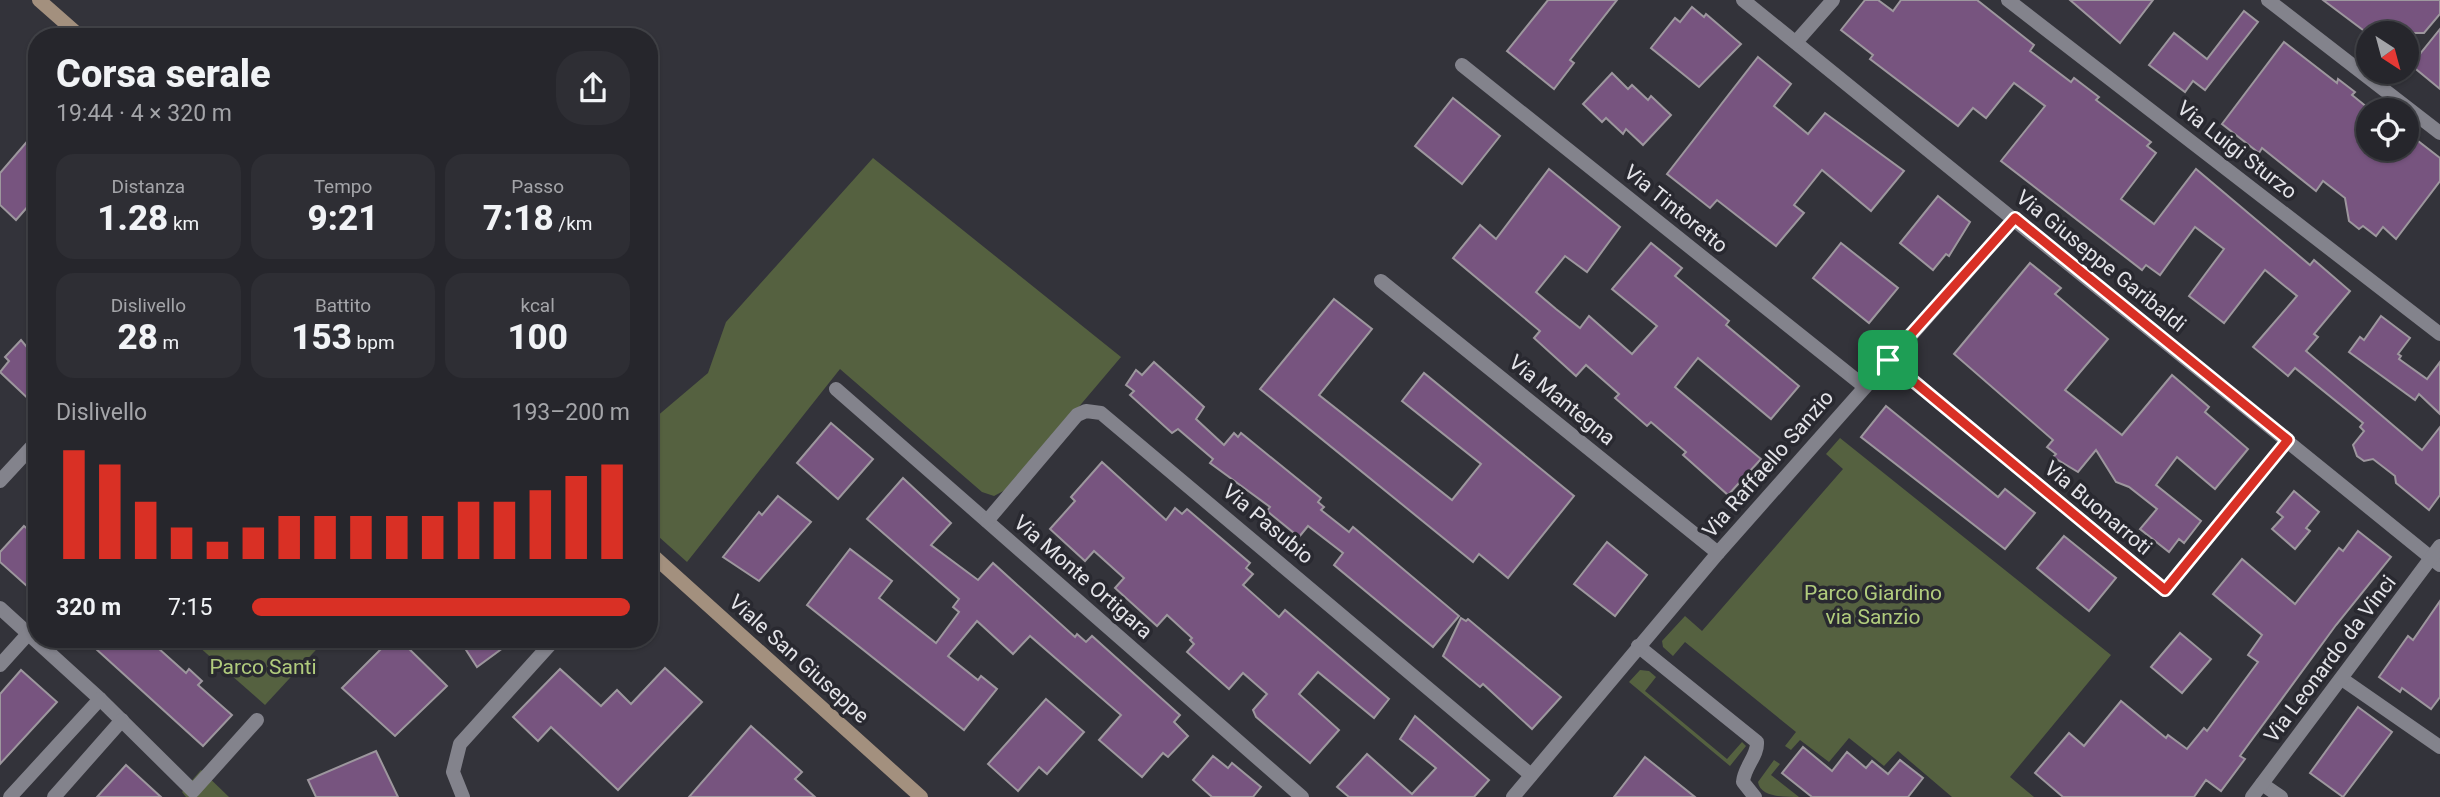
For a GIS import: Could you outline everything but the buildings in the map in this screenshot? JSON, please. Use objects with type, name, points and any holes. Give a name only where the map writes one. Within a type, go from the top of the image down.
[{"type":"main road","points":[[40,0],[70,28]]},
{"type":"main road","name":"Viale San Giuseppe","points":[[658,560],[921,797]]},
{"type":"street","name":"Via Giuseppe Garibaldi","points":[[1743,0],[2288,440],[2437,556]]},
{"type":"street","points":[[1796,42],[1833,0]]},
{"type":"street","name":"Via Luigi Sturzo","points":[[2008,0],[2440,334]]},
{"type":"street","points":[[2267,0],[2440,133]]},
{"type":"street","name":"Via Tintoretto","points":[[1462,65],[1865,387]]},
{"type":"street","name":"Via Raffaello Sanzio","points":[[1513,797],[1718,553],[2015,218]]},
{"type":"street","name":"Via Mantegna","points":[[1381,281],[1718,553]]},
{"type":"street","name":"Via Buonarroti","points":[[1888,360],[2165,590],[2288,440]]},
{"type":"street","name":"Via Monte Ortigara","points":[[836,388],[1302,797]]},
{"type":"street","name":"Via Pasubio","points":[[988,521],[1077,415],[1086,411],[1101,413],[1531,775]]},
{"type":"street","points":[[0,481],[28,451]]},
{"type":"street","name":"Via Leonardo da Vinci","points":[[2252,797],[2437,556]]},
{"type":"street","points":[[0,608],[28,634],[0,665]]},
{"type":"street","points":[[1638,646],[1746,733],[1758,746],[1744,775],[1744,787],[1755,797]]},
{"type":"street","points":[[44,648],[122,720],[193,791],[257,720]]},
{"type":"street","points":[[463,797],[453,772],[460,744],[547,648]]},
{"type":"street","points":[[2342,679],[2440,747]]},
{"type":"street","points":[[10,797],[100,699]]},
{"type":"street","points":[[54,797],[122,720]]},
{"type":"street","points":[[2262,784],[2281,797]]},
{"type":"green space","points":[[873,158],[1121,357],[1011,487],[994,496],[982,492],[840,369],[687,562],[658,536],[658,415],[708,373],[726,322]]},
{"type":"green space","name":"Parco Giardino via Sanzio","points":[[1840,438],[2111,655],[2010,777],[2034,797],[1952,797],[1898,751],[1884,766],[1849,738],[1829,762],[1800,740],[1791,750],[1785,746],[1796,732],[1685,642],[1673,656],[1663,647],[1662,641],[1685,616],[1702,631],[1843,469],[1826,454]]},
{"type":"green space","name":"Parco Santi","points":[[200,648],[318,648],[265,705]]},
{"type":"green space","points":[[1640,670],[1649,671],[1656,677],[1645,691],[1727,759],[1742,742],[1746,746],[1730,766],[1629,682]]},
{"type":"green space","points":[[1774,760],[1780,764],[1771,775],[1799,797],[1773,795],[1760,787],[1758,782]]},
{"type":"green space","points":[[201,770],[229,797],[186,797],[182,792]]},
{"type":"route","points":[[2015,218],[2288,440],[2165,590],[1888,360],[2015,218]]}]
